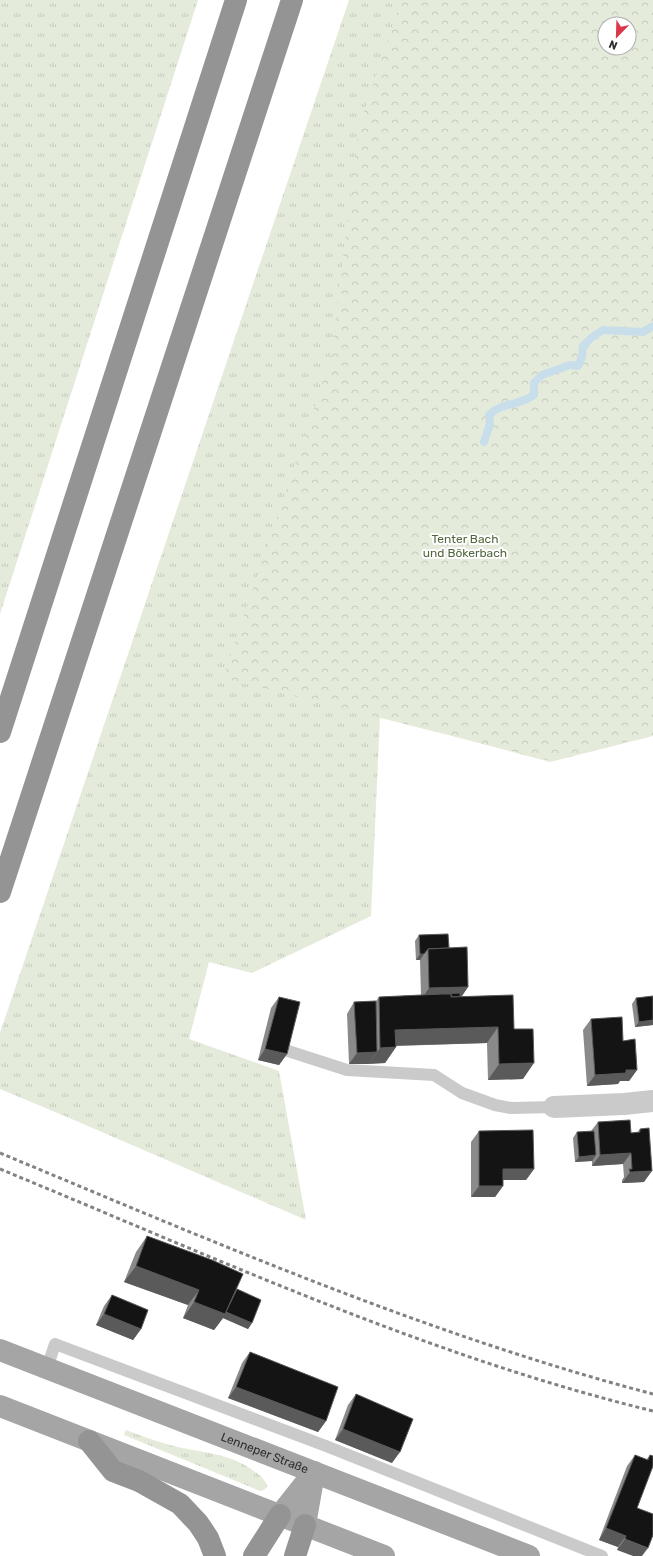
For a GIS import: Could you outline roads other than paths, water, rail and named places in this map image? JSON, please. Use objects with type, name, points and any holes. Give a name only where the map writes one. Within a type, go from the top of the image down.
[{"type":"highway","points":[[0,732],[236,0]]},
{"type":"highway","points":[[0,892],[292,0]]},
{"type":"highway","points":[[89,1441],[113,1471],[139,1481],[180,1504],[198,1523],[208,1538],[215,1556]]},
{"type":"highway","points":[[254,1556],[280,1515]]},
{"type":"highway","points":[[295,1556],[305,1525]]},
{"type":"main road","name":"Lenneper Straße","points":[[0,1350],[530,1556]]},
{"type":"main road","points":[[0,1406],[384,1556]]},
{"type":"main road","points":[[280,1515],[314,1472]]},
{"type":"main road","points":[[305,1525],[314,1472]]},
{"type":"street","points":[[554,1107],[624,1104],[653,1101]]},
{"type":"lane","points":[[285,1050],[347,1070],[434,1075],[462,1093],[495,1105],[511,1108],[554,1107]]},
{"type":"lane","points":[[47,1368],[55,1344],[326,1446],[602,1556]]},
{"type":"waterway","points":[[484,442],[490,424],[489,415],[499,408],[522,401],[534,395],[534,383],[542,375],[570,365],[578,366],[582,357],[583,346],[591,338],[603,330],[643,332],[653,326]]},
{"type":"railway","points":[[0,1153],[322,1285],[486,1344],[653,1394]]},
{"type":"railway","points":[[0,1169],[241,1270],[403,1333],[486,1362],[569,1388],[653,1411]]},
{"type":"park label","name":"Tenter Bach und Bökerbach","points":[[465,546]]}]
